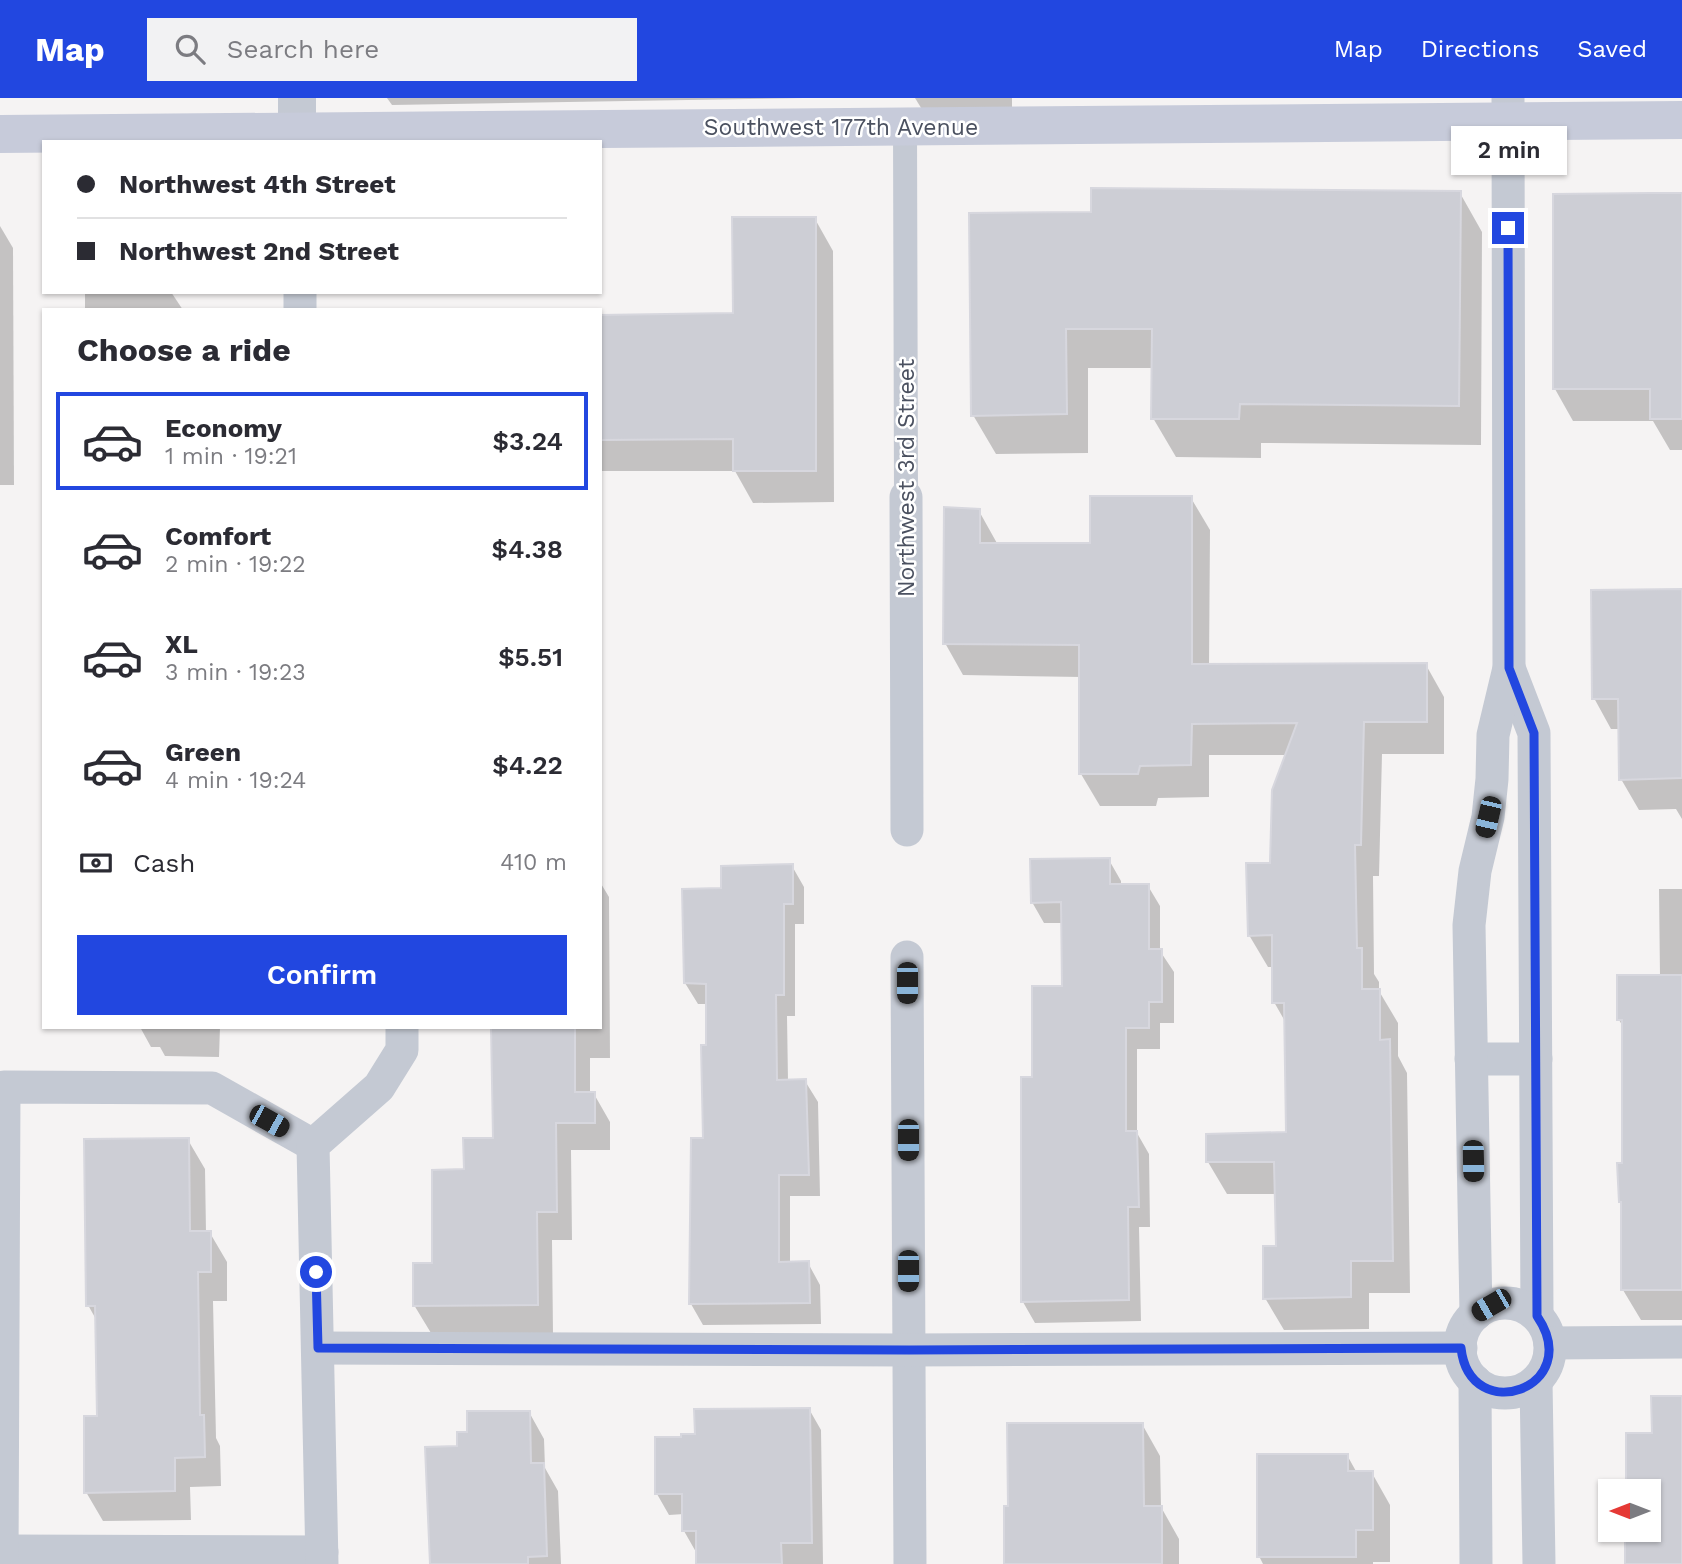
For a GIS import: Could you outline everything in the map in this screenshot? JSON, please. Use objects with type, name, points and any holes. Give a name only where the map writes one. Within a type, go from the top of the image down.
[{"type":"main road","name":"Southwest 177th Avenue","points":[[0,134],[297,124],[905,127],[1508,110],[1682,120]]},
{"type":"street","points":[[1476,1314],[1469,925],[1475,871],[1488,817],[1493,735],[1509,668],[1508,110]]},
{"type":"street","name":"Northwest 3rd Street","points":[[905,127],[907,831]]},
{"type":"street","points":[[1509,668],[1534,733],[1536,1059],[1543,1329],[1549,1357],[1536,1381],[1512,1393],[1486,1389],[1475,1381],[1462,1361],[1462,1335],[1468,1323],[1476,1314],[1491,1305],[1507,1303],[1523,1307],[1543,1329],[1682,1342]]},
{"type":"street","points":[[1488,817],[1534,817]]},
{"type":"street","points":[[907,957],[911,1564]]},
{"type":"street","points":[[313,1145],[379,1087],[402,1050],[402,1029]]},
{"type":"street","points":[[1471,1059],[1536,1059]]},
{"type":"street","points":[[4,1087],[212,1088],[313,1145],[322,1558],[2,1557],[4,1087]]},
{"type":"street","points":[[318,1348],[1461,1348]]},
{"type":"street","points":[[1475,1381],[1476,1564]]},
{"type":"street","points":[[1536,1381],[1539,1564]]},
{"type":"building","points":[[1091,188],[1461,191],[1459,406],[1240,404],[1239,419],[1151,419],[1152,329],[1066,329],[1067,414],[971,416],[969,213],[1091,212]]},
{"type":"building","points":[[1682,193],[1682,419],[1650,419],[1650,389],[1553,389],[1553,194]]},
{"type":"building","points":[[732,217],[816,217],[816,471],[733,471],[733,439],[602,440],[602,315],[733,313]]},
{"type":"building","points":[[1090,496],[1192,496],[1192,664],[1427,663],[1427,722],[1364,722],[1361,845],[1355,845],[1357,948],[1362,948],[1362,989],[1380,989],[1380,1040],[1390,1039],[1393,1261],[1351,1261],[1351,1297],[1263,1299],[1263,1246],[1276,1246],[1274,1162],[1206,1162],[1206,1134],[1286,1132],[1284,1003],[1272,1003],[1272,935],[1248,936],[1246,863],[1270,863],[1272,790],[1297,723],[1192,724],[1191,765],[1140,766],[1138,774],[1079,774],[1079,645],[943,644],[944,507],[980,509],[980,543],[1090,543]]},
{"type":"building","points":[[1682,589],[1682,778],[1619,780],[1618,699],[1592,699],[1591,590]]},
{"type":"building","points":[[1110,858],[1110,884],[1149,884],[1149,949],[1162,949],[1162,1002],[1149,1002],[1149,1028],[1126,1028],[1126,1131],[1137,1131],[1139,1207],[1128,1207],[1129,1300],[1021,1302],[1021,1077],[1032,1077],[1032,986],[1062,986],[1061,902],[1031,903],[1030,859]]},
{"type":"building","points":[[793,864],[793,904],[784,904],[784,995],[776,995],[777,1080],[806,1079],[809,1175],[779,1175],[779,1262],[809,1261],[810,1303],[689,1304],[691,1138],[703,1138],[701,1045],[706,1045],[706,984],[684,983],[682,889],[721,888],[721,866]]},
{"type":"building","points":[[1617,975],[1682,975],[1682,1290],[1621,1290],[1621,1202],[1617,1163],[1622,1163],[1622,1020],[1617,1020]]},
{"type":"building","points":[[491,1029],[575,1029],[575,1092],[595,1092],[595,1123],[556,1123],[557,1212],[537,1212],[538,1305],[413,1306],[413,1263],[432,1263],[432,1170],[464,1169],[463,1138],[493,1138]]},
{"type":"building","points":[[189,1138],[190,1231],[211,1231],[211,1272],[198,1272],[200,1415],[204,1415],[205,1457],[175,1458],[175,1491],[84,1493],[84,1416],[97,1416],[95,1306],[86,1306],[84,1139]]},
{"type":"building","points":[[1651,1396],[1682,1396],[1682,1564],[1625,1564],[1625,1542],[1661,1542],[1661,1479],[1626,1479],[1626,1433],[1652,1433]]},
{"type":"building","points":[[810,1408],[812,1543],[781,1543],[782,1564],[696,1564],[696,1531],[682,1531],[682,1494],[655,1494],[655,1437],[695,1434],[694,1409]]},
{"type":"building","points":[[467,1411],[530,1411],[531,1463],[544,1463],[547,1556],[528,1557],[528,1564],[430,1564],[425,1447],[457,1446],[457,1432],[467,1432]]},
{"type":"building","points":[[1007,1423],[1143,1423],[1144,1506],[1162,1506],[1162,1564],[1004,1564],[1004,1506],[1008,1506]]},
{"type":"building","points":[[1257,1454],[1348,1454],[1348,1471],[1373,1471],[1373,1530],[1356,1530],[1356,1557],[1257,1557]]},
{"type":"route","points":[[316,1272],[318,1348],[1461,1348],[1462,1361],[1467,1372],[1486,1389],[1512,1393],[1536,1381],[1549,1357],[1550,1343],[1546,1329],[1537,1316],[1534,733],[1509,668],[1508,228]]}]
